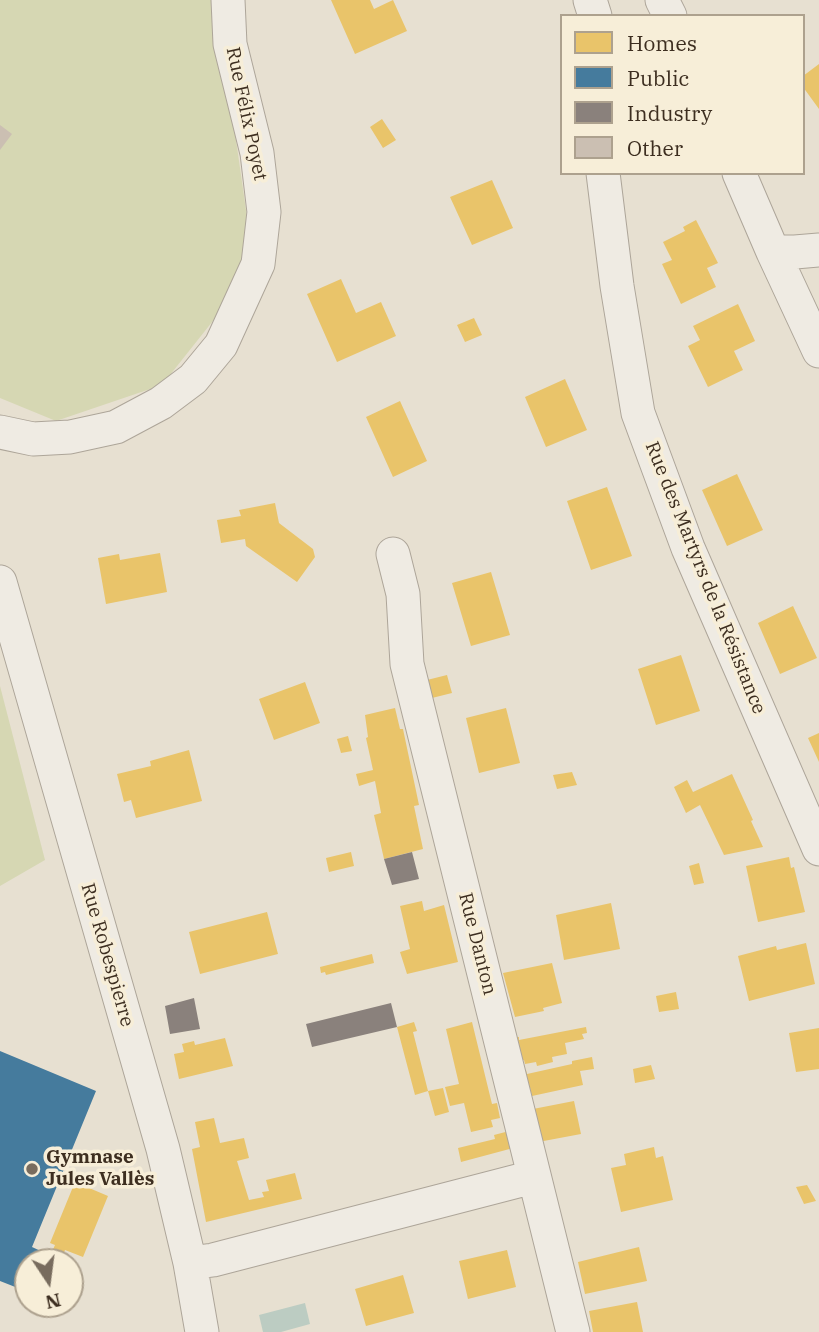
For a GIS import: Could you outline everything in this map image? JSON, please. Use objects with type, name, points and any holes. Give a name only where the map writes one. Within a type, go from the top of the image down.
[{"type":"street","name":"Rue Félix Poyet","points":[[0,432],[33,439],[70,438],[116,427],[161,403],[193,379],[221,345],[258,264],[264,212],[257,153],[230,44],[228,0]]},
{"type":"street","name":"Rue des Martyrs de la Résistance","points":[[603,175],[617,286],[638,413],[688,548],[819,849]]},
{"type":"street","points":[[740,175],[819,351]]},
{"type":"street","points":[[773,252],[819,250]]},
{"type":"street","name":"Rue Danton","points":[[393,554],[403,594],[407,664],[573,1332]]},
{"type":"street","name":"Rue Robespierre","points":[[0,582],[163,1149],[190,1263],[202,1332]]},
{"type":"street","points":[[190,1263],[213,1260],[533,1177]]},
{"type":"green space","points":[[0,0],[216,0],[251,245],[220,312],[162,385],[56,421],[0,398]]},
{"type":"green space","points":[[0,686],[45,860],[0,886]]},
{"type":"shaded area","points":[[305,1303],[310,1324],[281,1332],[263,1332],[259,1315]]},
{"type":"building: Homes","points":[[331,0],[370,0],[374,9],[393,0],[407,31],[355,54]]},
{"type":"building: Homes","points":[[819,64],[819,109],[805,90],[805,74]]},
{"type":"building: Homes","points":[[382,119],[396,140],[383,148],[370,127]]},
{"type":"building: Homes","points":[[492,180],[513,228],[472,245],[450,197]]},
{"type":"building: Homes","points":[[696,220],[718,263],[707,268],[716,287],[681,304],[662,264],[672,260],[663,242],[685,231],[683,227]]},
{"type":"building: Homes","points":[[341,279],[356,313],[381,302],[396,336],[337,362],[307,294]]},
{"type":"building: Homes","points":[[738,304],[755,341],[734,351],[743,370],[708,387],[688,346],[700,340],[693,326]]},
{"type":"building: Homes","points":[[474,318],[482,335],[465,342],[457,325]]},
{"type":"building: Homes","points":[[565,379],[587,430],[546,447],[525,397]]},
{"type":"building: Homes","points":[[400,401],[427,461],[393,477],[366,417]]},
{"type":"building: Homes","points":[[737,474],[763,530],[727,546],[702,490]]},
{"type":"building: Homes","points":[[607,487],[632,556],[591,570],[567,501]]},
{"type":"building: Homes","points":[[275,503],[279,523],[313,549],[315,557],[297,582],[246,546],[245,539],[221,543],[217,520],[241,516],[239,510]]},
{"type":"building: Homes","points":[[160,553],[167,592],[106,604],[98,558],[119,554],[120,560]]},
{"type":"building: Homes","points":[[491,572],[510,635],[471,646],[452,583]]},
{"type":"building: Homes","points":[[793,606],[817,658],[780,674],[758,623]]},
{"type":"building: Homes","points":[[681,655],[700,711],[656,725],[638,669]]},
{"type":"building: Homes","points":[[447,675],[452,693],[432,698],[427,680]]},
{"type":"building: Homes","points":[[305,682],[320,723],[274,740],[259,699]]},
{"type":"building: Homes","points":[[395,708],[400,729],[403,729],[419,805],[414,806],[423,849],[384,859],[374,815],[381,813],[375,781],[359,786],[356,774],[373,770],[366,738],[365,715]]},
{"type":"building: Homes","points":[[506,708],[520,763],[479,773],[466,718]]},
{"type":"building: Homes","points":[[819,733],[819,762],[808,738]]},
{"type":"building: Homes","points":[[348,736],[352,751],[341,753],[337,739]]},
{"type":"building: Homes","points":[[189,750],[202,801],[136,818],[131,800],[124,802],[117,774],[151,766],[150,761]]},
{"type":"building: Homes","points":[[572,772],[577,785],[557,789],[553,775]]},
{"type":"building: Homes","points":[[732,774],[763,847],[724,855],[700,805],[686,813],[674,787],[687,780],[693,792]]},
{"type":"building: Homes","points":[[351,852],[354,866],[329,872],[326,858]]},
{"type":"building: Homes","points":[[789,857],[805,912],[758,922],[746,866]]},
{"type":"building: Homes","points":[[699,863],[704,883],[694,885],[689,866]]},
{"type":"building: Homes","points":[[422,901],[424,911],[444,905],[458,962],[407,974],[400,952],[410,949],[400,906]]},
{"type":"building: Homes","points":[[611,903],[620,949],[564,960],[556,915]]},
{"type":"building: Homes","points":[[267,912],[278,954],[200,974],[189,932]]},
{"type":"building: Homes","points":[[806,943],[815,984],[749,1001],[738,956],[776,946],[777,950]]},
{"type":"building: Homes","points":[[372,954],[374,963],[326,975],[325,972],[321,973],[320,967]]},
{"type":"building: Homes","points":[[552,963],[562,1003],[543,1008],[544,1011],[515,1017],[503,973]]},
{"type":"building: Homes","points":[[676,992],[679,1009],[659,1012],[656,996]]},
{"type":"building: Homes","points":[[414,1022],[417,1031],[413,1032],[428,1091],[415,1095],[397,1027]]},
{"type":"building: Homes","points":[[472,1022],[492,1104],[497,1103],[500,1118],[491,1120],[493,1127],[471,1132],[464,1103],[450,1106],[445,1087],[459,1084],[446,1029]]},
{"type":"building: Homes","points":[[586,1027],[587,1033],[582,1034],[584,1039],[565,1043],[567,1054],[552,1057],[553,1062],[537,1066],[536,1062],[525,1064],[524,1060],[516,1061],[511,1038],[519,1037],[519,1040]]},
{"type":"building: Homes","points":[[819,1028],[819,1069],[796,1072],[789,1033]]},
{"type":"building: Homes","points":[[225,1038],[233,1066],[179,1079],[174,1054],[184,1052],[182,1044],[194,1041],[195,1045]]},
{"type":"building: Homes","points":[[592,1057],[594,1069],[580,1071],[583,1085],[532,1096],[530,1088],[525,1090],[520,1072],[526,1070],[527,1074]]},
{"type":"building: Homes","points":[[651,1065],[655,1079],[635,1083],[633,1069]]},
{"type":"building: Homes","points":[[443,1088],[449,1112],[435,1116],[428,1091]]},
{"type":"building: Homes","points":[[574,1101],[581,1134],[533,1143],[533,1109]]},
{"type":"building: Homes","points":[[214,1118],[220,1143],[244,1138],[249,1158],[237,1161],[249,1200],[264,1197],[262,1192],[269,1191],[266,1180],[295,1173],[302,1199],[206,1222],[192,1149],[200,1147],[195,1122]]},
{"type":"building: Homes","points":[[513,1130],[517,1147],[461,1162],[458,1148],[495,1139],[494,1135]]},
{"type":"building: Homes","points":[[654,1147],[656,1158],[663,1156],[673,1200],[621,1212],[611,1168],[626,1165],[624,1154]]},
{"type":"building: Homes","points":[[75,1182],[108,1196],[84,1255],[84,1248],[54,1248],[55,1245],[50,1243]]},
{"type":"building: Homes","points":[[807,1185],[816,1201],[804,1204],[796,1187]]},
{"type":"building: Homes","points":[[639,1247],[647,1281],[585,1294],[578,1262]]},
{"type":"building: Homes","points":[[507,1250],[516,1287],[468,1299],[459,1261]]},
{"type":"building: Homes","points":[[403,1275],[414,1313],[366,1326],[355,1289]]},
{"type":"building: Homes","points":[[637,1302],[643,1332],[593,1332],[589,1311]]},
{"type":"building: Public","name":"Gymnase Jules Vallès","points":[[0,1051],[96,1091],[32,1247],[34,1248],[14,1248],[14,1286],[0,1281]]},
{"type":"building: Industry","points":[[412,852],[419,879],[392,885],[384,859]]},
{"type":"building: Industry","points":[[194,998],[200,1029],[170,1034],[165,1006]]},
{"type":"building: Industry","points":[[391,1003],[397,1027],[312,1047],[306,1024]]},
{"type":"building: Other","points":[[0,125],[12,134],[0,150]]},
{"type":"place","name":"Gymnase Jules Vallès","points":[[32,1169]]}]
